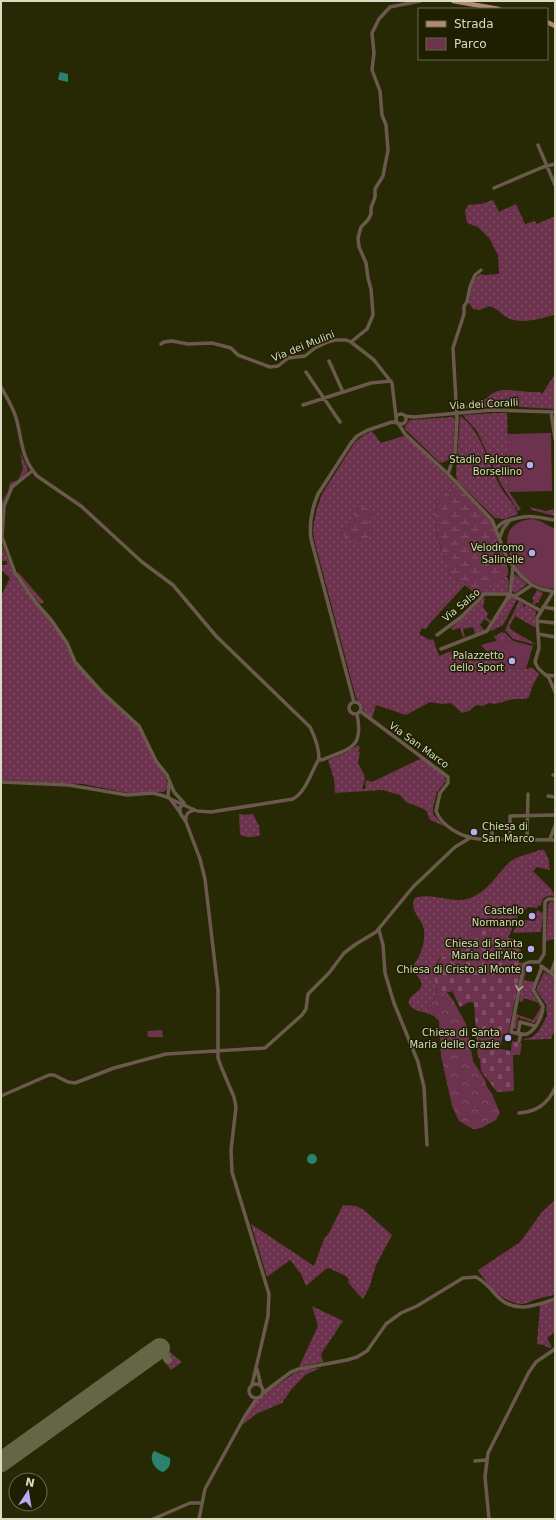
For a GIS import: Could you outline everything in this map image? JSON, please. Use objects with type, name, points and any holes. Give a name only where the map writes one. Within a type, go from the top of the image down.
[{"type":"main road","points":[[453,1],[493,8]]},
{"type":"street","points":[[420,1],[390,7],[379,19],[372,33],[374,52],[372,70],[380,91],[382,114],[386,125],[388,150],[383,176],[375,189],[375,199],[371,208],[371,214],[368,220],[361,227],[358,238],[359,249],[366,263],[371,289],[373,315],[366,329],[351,342],[374,360],[391,381],[393,386],[397,421],[404,432],[448,474],[492,520],[507,558],[513,567],[532,585],[554,592],[542,609],[537,620],[539,648],[535,662],[538,668],[546,675],[555,692]]},
{"type":"street","points":[[538,145],[555,185]]},
{"type":"street","points":[[494,188],[555,164]]},
{"type":"street","points":[[448,474],[455,453],[456,413],[453,348],[464,314],[464,306],[467,302],[470,287],[475,275],[481,270]]},
{"type":"street","name":"Via dei Mulini","points":[[161,344],[172,341],[188,344],[212,343],[231,348],[238,355],[260,364],[275,367],[288,358],[305,356],[315,348],[328,342],[340,340],[351,342]]},
{"type":"street","points":[[329,361],[343,392]]},
{"type":"street","points":[[306,372],[340,422]]},
{"type":"street","points":[[303,405],[371,383],[391,381]]},
{"type":"street","points":[[1,387],[17,420],[22,450],[32,471],[81,506],[142,562],[180,592],[216,636],[310,727],[317,746],[319,760],[301,792],[293,799],[211,812],[202,812],[193,809],[160,794],[149,793],[127,795],[69,785],[1,782]]},
{"type":"street","points":[[396,407],[403,415],[405,422],[404,432]]},
{"type":"street","name":"Via dei Coralli","points":[[414,417],[502,409],[553,412]]},
{"type":"street","points":[[553,412],[555,439]]},
{"type":"street","points":[[403,415],[414,417]]},
{"type":"street","points":[[397,421],[403,415]]},
{"type":"street","points":[[354,702],[311,539],[310,524],[318,494],[353,439],[364,431],[392,422],[405,422],[414,417]]},
{"type":"street","points":[[32,471],[12,487],[4,506],[2,536],[16,573],[37,604],[52,621],[67,643],[75,662],[102,692],[139,726],[156,762],[169,780],[170,799],[186,822],[200,859],[205,878],[218,990],[218,1051],[220,1063],[234,1097],[236,1107],[231,1150],[232,1172],[269,1294],[268,1316],[256,1366],[255,1378],[249,1389],[251,1402],[245,1416]]},
{"type":"street","points":[[496,529],[501,528],[504,523],[510,520],[526,516],[555,520]]},
{"type":"street","points":[[492,520],[504,523]]},
{"type":"street","points":[[500,538],[504,523]]},
{"type":"street","points":[[441,649],[485,633],[510,594],[513,567]]},
{"type":"street","points":[[515,596],[532,585]]},
{"type":"street","name":"Via Salso","points":[[437,634],[460,618],[484,594],[510,594],[542,609]]},
{"type":"street","points":[[542,609],[555,609]]},
{"type":"street","points":[[537,620],[555,623]]},
{"type":"street","points":[[538,634],[555,637]]},
{"type":"street","points":[[546,675],[555,676]]},
{"type":"street","points":[[319,760],[322,760],[356,743],[360,728],[358,712],[361,708],[360,704],[354,702]]},
{"type":"street","points":[[354,702],[350,705],[349,709],[352,713],[358,712]]},
{"type":"street","name":"Via San Marco","points":[[358,712],[446,775],[449,779],[448,783],[440,793],[436,813],[447,827],[470,838],[492,840],[555,840]]},
{"type":"street","points":[[170,788],[181,801],[193,809]]},
{"type":"street","points":[[160,794],[170,788]]},
{"type":"street","points":[[528,794],[528,839]]},
{"type":"street","points":[[548,796],[555,797]]},
{"type":"street","points":[[180,813],[180,807],[184,805]]},
{"type":"street","points":[[184,805],[186,822]]},
{"type":"street","points":[[186,816],[187,813],[193,809]]},
{"type":"street","points":[[510,839],[510,816],[555,816]]},
{"type":"street","points":[[492,825],[492,840]]},
{"type":"street","points":[[550,839],[555,826]]},
{"type":"street","points":[[1,1096],[50,1075],[54,1075],[68,1082],[75,1083],[114,1068],[166,1054],[265,1048],[304,1012],[308,994],[330,973],[344,953],[352,946],[379,930],[413,887],[455,847],[470,838]]},
{"type":"street","points":[[539,962],[544,954],[545,902],[548,899],[555,899]]},
{"type":"street","points":[[379,930],[383,946],[385,973],[394,1003],[418,1062],[424,1087],[427,1145]]},
{"type":"street","points":[[539,962],[529,962],[524,966],[511,1032],[527,1034],[535,1026],[542,1013],[543,1006],[533,989],[542,967]]},
{"type":"street","points":[[539,962],[542,967],[553,975],[555,962]]},
{"type":"street","points":[[519,1041],[520,1022],[535,1026]]},
{"type":"street","points":[[519,1113],[530,1111],[546,1103],[555,1088]]},
{"type":"street","points":[[199,1519],[201,1503],[208,1483],[245,1416],[257,1398],[291,1372],[299,1368],[348,1360],[357,1357],[367,1351],[386,1324],[401,1312],[417,1306],[463,1278],[476,1277],[502,1301],[516,1307],[524,1307],[555,1299]]},
{"type":"street","points":[[489,1519],[485,1481],[486,1460],[490,1448],[529,1372],[536,1362],[555,1349]]},
{"type":"street","points":[[256,1366],[263,1393]]},
{"type":"street","points":[[252,1385],[256,1384],[270,1387]]},
{"type":"street","points":[[250,1395],[257,1398]]},
{"type":"street","points":[[475,1461],[486,1460]]},
{"type":"street","points":[[153,1519],[190,1503],[201,1503]]},
{"type":"green space","points":[[493,200],[499,212],[516,204],[525,224],[535,221],[537,224],[555,216],[555,315],[519,321],[508,318],[489,306],[480,310],[473,309],[469,303],[472,287],[480,274],[499,274],[498,255],[489,238],[478,227],[467,223],[465,211],[468,205],[481,204]]},
{"type":"green space","points":[[555,374],[555,409],[502,406],[460,409],[458,407],[486,399],[490,395],[502,390],[540,392],[542,394]]},
{"type":"green space","points":[[507,413],[509,492],[521,509],[518,511],[501,484],[477,431],[463,415]]},
{"type":"green space","points":[[460,416],[467,422],[479,438],[500,486],[518,514],[505,519],[495,518],[457,481],[456,474]]},
{"type":"green space","points":[[453,417],[455,419],[453,454],[450,459],[442,463],[439,462],[405,429],[405,426],[410,420]]},
{"type":"green space","points":[[372,431],[381,443],[404,436],[418,447],[462,491],[438,502],[435,511],[438,539],[451,576],[467,584],[479,593],[497,580],[506,576],[509,581],[508,592],[483,593],[480,598],[465,585],[426,629],[422,628],[419,634],[430,640],[433,639],[439,656],[451,651],[452,655],[489,654],[501,668],[528,669],[531,667],[539,674],[532,687],[529,697],[526,699],[513,699],[482,706],[476,705],[469,711],[462,713],[451,703],[442,704],[430,702],[406,715],[376,705],[372,718],[364,712],[362,704],[356,698],[313,532],[317,508],[322,494],[355,442]]},
{"type":"green space","name":"Stadio Falcone Borsellino","points":[[551,433],[552,491],[509,492],[507,434]]},
{"type":"green space","points":[[20,452],[28,470],[23,477],[8,491],[10,483],[18,480],[23,469]]},
{"type":"green space","points":[[456,489],[462,491],[492,522],[508,569],[508,575],[497,580],[479,593],[467,584],[451,576],[438,538],[435,518],[436,509],[440,499]]},
{"type":"green space","points":[[8,491],[5,497],[1,519],[1,503]]},
{"type":"green space","points":[[359,507],[370,509],[372,517],[368,521],[370,535],[368,538],[357,544],[355,541],[341,535],[340,533],[355,520],[355,511]]},
{"type":"green space","points":[[529,507],[546,511],[555,509],[555,516],[532,510]]},
{"type":"green space","name":"Velodromo Salinelle","points":[[532,519],[540,521],[555,529],[555,589],[546,588],[531,582],[516,567],[510,557],[508,537],[511,528],[519,522]]},
{"type":"green space","points":[[1,543],[16,578],[50,620],[66,644],[74,663],[138,727],[166,777],[167,788],[164,792],[128,793],[83,784],[1,780],[1,596],[10,578],[1,570],[1,565],[7,565],[7,561],[1,561]]},
{"type":"green space","points":[[18,572],[44,602],[40,604],[17,574]]},
{"type":"green space","points":[[515,574],[527,584],[515,593],[512,591]]},
{"type":"green space","points":[[537,590],[543,593],[538,603],[536,602],[535,605],[532,603],[534,600],[532,599]]},
{"type":"green space","points":[[510,596],[517,599],[503,625],[491,631],[490,630]]},
{"type":"green space","points":[[484,598],[483,607],[488,614],[486,617],[491,621],[490,623],[484,619],[480,625],[485,631],[475,634],[473,627],[463,629],[465,637],[463,637],[460,628],[452,630],[451,628]]},
{"type":"green space","points":[[519,601],[524,604],[523,606],[525,607],[526,605],[536,611],[536,628],[515,616],[510,625],[510,629],[537,645],[513,639],[505,630]]},
{"type":"green space","points":[[501,632],[505,633],[513,641],[537,647],[497,641],[493,635],[496,636]]},
{"type":"green space","name":"Palazzetto dello Sport","points":[[495,641],[505,641],[533,646],[526,669],[501,668],[481,645]]},
{"type":"green space","points":[[358,745],[360,748],[358,751],[360,752],[358,762],[365,776],[362,787],[363,789],[366,787],[365,784],[367,780],[372,782],[422,758],[444,776],[446,781],[437,792],[433,814],[444,826],[430,820],[426,810],[406,802],[400,795],[382,790],[335,793],[334,779],[328,760],[345,753]]},
{"type":"green space","points":[[239,814],[253,814],[259,826],[260,835],[250,837],[240,834]]},
{"type":"green space","points":[[539,850],[544,850],[549,860],[550,870],[537,867],[533,871],[551,889],[555,896],[545,897],[541,906],[538,905],[537,908],[528,907],[518,916],[508,938],[474,927],[455,957],[440,957],[433,971],[437,993],[427,1013],[410,1006],[409,1000],[419,990],[422,984],[413,968],[424,942],[423,926],[413,907],[415,898],[427,896],[454,900],[467,899],[486,888],[511,861]]},
{"type":"green space","points":[[552,901],[555,903],[555,939],[546,941],[548,904]]},
{"type":"green space","points":[[537,910],[543,913],[541,932],[513,933],[518,921],[535,921]]},
{"type":"green space","points":[[474,927],[503,937],[515,939],[520,942],[521,953],[519,953],[519,962],[522,963],[521,969],[508,1034],[503,1034],[500,1049],[511,1051],[512,1041],[522,1043],[520,1055],[513,1055],[514,1091],[497,1092],[481,1071],[480,1059],[478,1058],[474,1003],[469,1002],[460,1007],[452,991],[437,993],[433,971],[441,957],[455,957]]},
{"type":"green space","points":[[524,970],[526,970],[524,980],[535,982],[531,991],[539,1003],[524,998],[522,1002],[519,1001]]},
{"type":"green space","points":[[544,972],[555,978],[555,1036],[553,1033],[551,1039],[522,1040],[532,1037],[538,1032],[547,1016],[546,1004],[536,990]]},
{"type":"green space","points":[[437,993],[446,993],[449,995],[467,1026],[473,1061],[485,1080],[500,1113],[496,1120],[481,1128],[473,1129],[459,1121],[452,1106],[441,1056],[439,1021],[434,1016],[427,1013]]},
{"type":"green space","points":[[541,1007],[541,1013],[534,1023],[518,1017],[516,1029],[513,1028],[516,1014],[533,1020]]},
{"type":"green space","points":[[162,1030],[163,1037],[148,1037],[147,1031]]},
{"type":"green space","points":[[555,1200],[555,1294],[527,1303],[513,1303],[495,1292],[478,1270],[520,1242],[542,1212]]},
{"type":"green space","points":[[343,1205],[356,1206],[364,1210],[392,1235],[376,1265],[369,1288],[363,1299],[348,1282],[349,1280],[346,1276],[329,1268],[306,1286],[301,1274],[290,1260],[267,1277],[251,1224],[314,1266],[324,1239],[329,1233]]},
{"type":"green space","points":[[555,1301],[555,1332],[547,1338],[552,1347],[549,1348],[544,1345],[537,1344],[540,1305]]},
{"type":"green space","points":[[312,1306],[343,1321],[321,1354],[323,1362],[299,1367],[318,1326]]},
{"type":"green space","points":[[160,1338],[171,1353],[182,1362],[171,1370],[161,1357],[1,1472],[1,1453]]},
{"type":"green space","points":[[320,1368],[305,1375],[291,1390],[282,1403],[256,1414],[242,1425],[254,1403],[271,1389],[295,1373],[307,1369]]},
{"type":"water","points":[[60,72],[68,74],[68,82],[58,79]]},
{"type":"water","points":[[310,1154],[314,1154],[316,1155],[316,1163],[310,1164],[307,1161],[307,1157]]},
{"type":"water","points":[[154,1451],[170,1458],[169,1466],[163,1472],[157,1469],[153,1464],[152,1454]]},
{"type":"taxiway","points":[[160,1348],[168,1360]]},
{"type":"runway","points":[[1,1462],[160,1348]]},
{"type":"place","name":"Stadio Falcone Borsellino","points":[[530,465]]},
{"type":"place","name":"Velodromo Salinelle","points":[[532,553]]},
{"type":"place","name":"Palazzetto dello Sport","points":[[512,661]]},
{"type":"place","name":"Chiesa di San Marco","points":[[474,832]]},
{"type":"place","name":"Castello Normanno","points":[[532,916]]},
{"type":"place","name":"Chiesa di Santa Maria dell'Alto","points":[[531,949]]},
{"type":"place","name":"Chiesa di Cristo al Monte","points":[[529,969]]},
{"type":"place","name":"Chiesa di Santa Maria delle Grazie","points":[[508,1038]]}]
